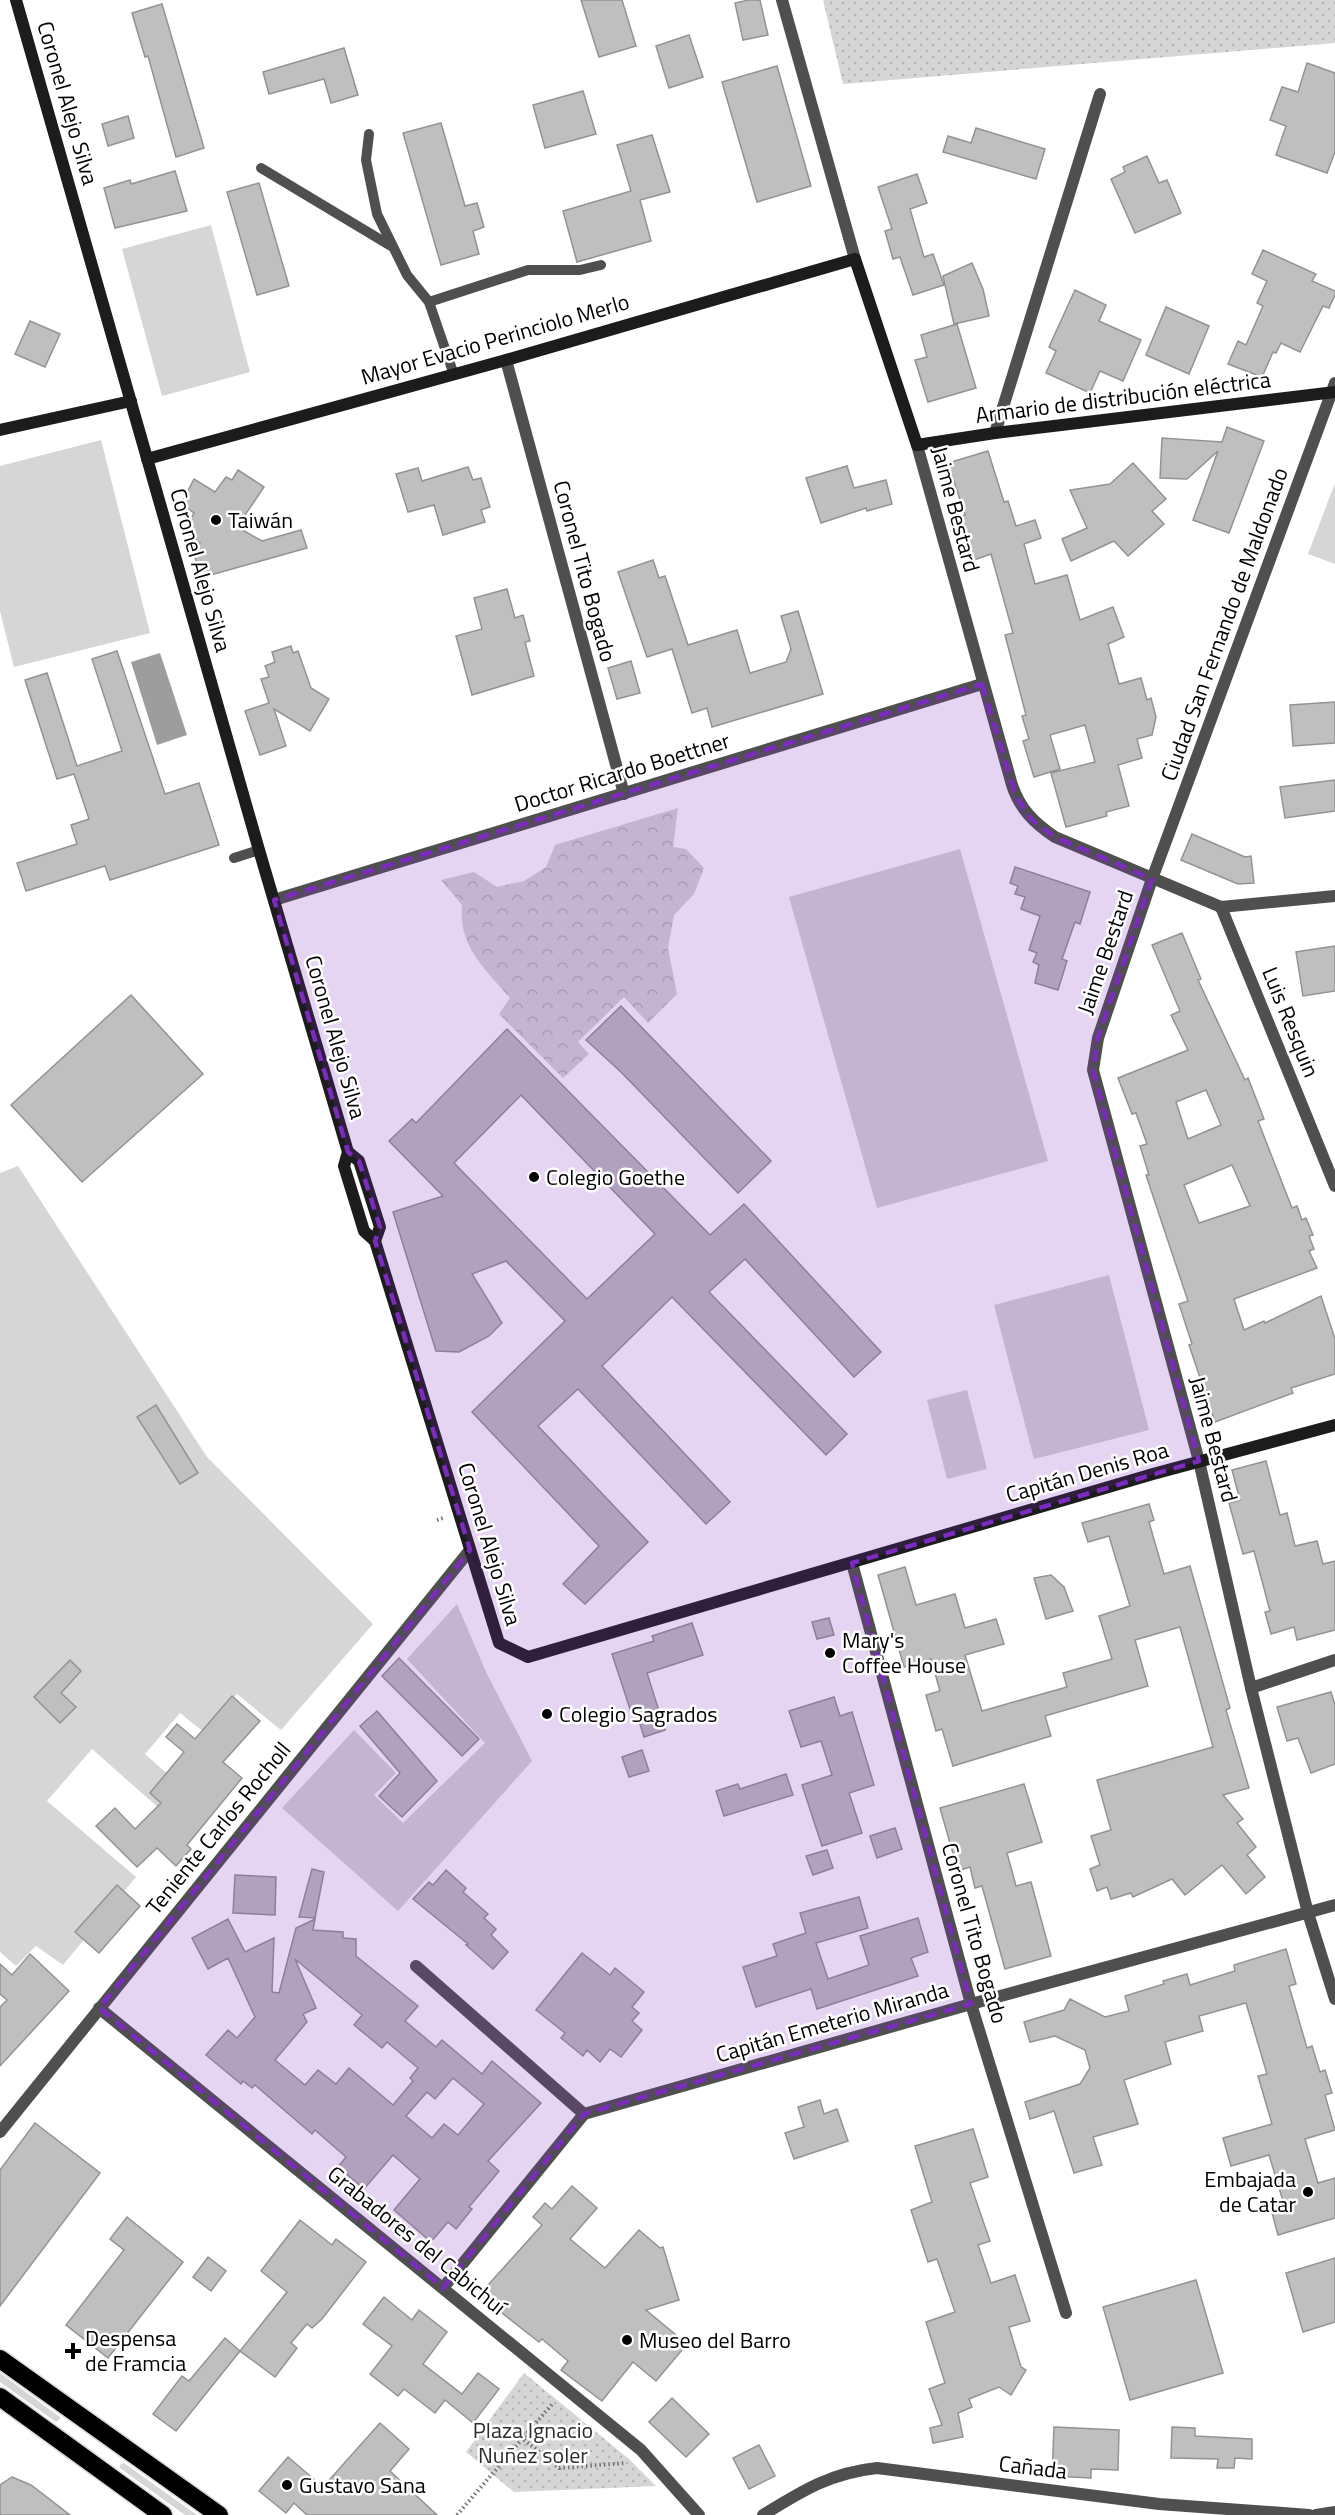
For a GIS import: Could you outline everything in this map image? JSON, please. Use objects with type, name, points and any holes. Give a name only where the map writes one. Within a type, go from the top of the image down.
[{"type":"highway","points":[[0,2359],[219,2515]]},
{"type":"highway","points":[[0,2397],[163,2515]]},
{"type":"highway","points":[[68,2447],[88,2422]]},
{"type":"main road","name":"Coronel Alejo Silva","points":[[16,0],[259,850],[348,1152],[359,1161],[380,1227],[375,1241],[499,1643],[528,1657],[852,1563]]},
{"type":"main road","name":"Mayor Evacio Perinciolo Merlo","points":[[147,459],[453,372],[506,360],[855,259]]},
{"type":"main road","name":"Jaime Bestard","points":[[855,259],[917,445]]},
{"type":"main road","name":"Armario de distribución eléctrica","points":[[917,445],[1334,389]]},
{"type":"main road","points":[[0,430],[131,402]]},
{"type":"main road","name":"Capitán Denis Roa","points":[[852,1563],[1199,1461],[1335,1425]]},
{"type":"street","name":"Jaime Bestard","points":[[782,0],[855,259]]},
{"type":"street","points":[[995,433],[1100,94]]},
{"type":"street","name":"Coronel Tito Bogado","points":[[506,360],[624,794]]},
{"type":"street","name":"Ciudad San Fernando de Maldonado","points":[[1152,879],[1334,389]]},
{"type":"street","name":"Jaime Bestard","points":[[917,445],[982,684],[1016,796],[1032,820],[1055,837],[1152,879],[1098,1038],[1093,1070],[1199,1461],[1251,1688],[1308,1913],[1335,1999]]},
{"type":"street","name":"Doctor Ricardo Boettner","points":[[274,900],[982,684]]},
{"type":"street","points":[[1152,879],[1221,907],[1335,896]]},
{"type":"street","name":"Luis Resquin","points":[[1221,907],[1335,1186]]},
{"type":"street","name":"Teniente Carlos Rocholl","points":[[0,2132],[470,1550]]},
{"type":"street","name":"Coronel Tito Bogado","points":[[852,1563],[971,2004],[1066,2313]]},
{"type":"street","points":[[1251,1688],[1335,1660]]},
{"type":"street","name":"Capitán Emeterio Miranda","points":[[584,2114],[971,2004],[1335,1905]]},
{"type":"street","points":[[416,1966],[584,2114],[443,2288]]},
{"type":"street","name":"Grabadores del Cabichuí","points":[[99,2008],[641,2450],[699,2515]]},
{"type":"street","name":"Cañada","points":[[762,2515],[811,2485],[849,2471],[877,2468],[1159,2504],[1310,2515]]},
{"type":"street","points":[[1316,2515],[1335,2512]]},
{"type":"lane","points":[[369,134],[366,160],[377,214],[407,275],[429,302],[453,372]]},
{"type":"lane","points":[[261,168],[391,246]]},
{"type":"lane","points":[[429,302],[528,270],[580,270],[601,266]]},
{"type":"lane","points":[[234,858],[259,850]]},
{"type":"path","points":[[437,1520],[443,1518]]},
{"type":"path","points":[[457,2515],[553,2403]]},
{"type":"path","points":[[517,2434],[559,2468],[626,2463]]},
{"type":"highlighted area","points":[[982,684],[1016,796],[1032,820],[1055,837],[1152,879],[1098,1038],[1093,1070],[1199,1461],[852,1563],[971,2004],[584,2114],[443,2288],[99,2008],[470,1550],[375,1241],[380,1227],[359,1161],[348,1152],[274,900]]},
{"type":"green space","points":[[823,0],[1335,0],[1335,43],[843,84]]},
{"type":"green space","points":[[211,225],[250,372],[162,396],[122,249]]},
{"type":"green space","points":[[101,440],[150,633],[14,667],[0,611],[0,466]]},
{"type":"green space","points":[[1335,483],[1335,564],[1308,554]]},
{"type":"green space","points":[[678,808],[673,847],[686,849],[704,868],[694,894],[674,915],[668,948],[677,994],[648,1023],[624,997],[578,1042],[589,1054],[563,1078],[499,1014],[510,998],[475,956],[464,933],[462,905],[441,880],[474,872],[497,887],[524,881],[546,867],[555,845]]},
{"type":"green space","points":[[960,849],[1048,1161],[877,1208],[789,897]]},
{"type":"green space","points":[[18,1166],[207,1457],[373,1624],[281,1730],[237,1694],[205,1733],[180,1713],[145,1754],[191,1795],[170,1818],[92,1749],[47,1801],[136,1877],[63,1965],[36,1946],[16,1966],[0,1952],[0,1173]],"holes":[[[156,1405],[198,1472],[180,1484],[138,1417]],[[49,1681],[75,1707],[60,1723],[34,1697]]]},
{"type":"green space","points":[[1109,1275],[1149,1430],[1034,1459],[994,1305]]},
{"type":"green space","points":[[967,1390],[987,1469],[947,1479],[927,1400]]},
{"type":"green space","points":[[457,1604],[487,1674],[532,1761],[398,1911],[282,1808],[354,1730],[396,1773],[374,1795],[403,1823],[485,1743],[407,1659]]},
{"type":"green space","points":[[0,2373],[60,2419],[56,2422],[0,2382]]},
{"type":"green space","name":"Plaza Ignacio Nuñez soler","points":[[524,2373],[629,2459],[656,2486],[514,2492],[466,2452]]},
{"type":"green space","points":[[124,2463],[197,2515],[185,2515],[120,2468],[120,2465]]},
{"type":"shaded area","points":[[160,653],[187,735],[157,745],[131,662]]},
{"type":"building","points":[[581,0],[622,0],[636,46],[599,57]]},
{"type":"building","points":[[760,0],[768,35],[743,40],[735,3]]},
{"type":"building","points":[[162,4],[204,148],[176,157],[148,56],[145,57],[132,13]]},
{"type":"building","points":[[689,35],[703,77],[669,88],[656,46]]},
{"type":"building","points":[[344,48],[358,95],[331,103],[324,79],[269,94],[263,72]]},
{"type":"building","points":[[1307,63],[1335,73],[1335,152],[1327,173],[1276,155],[1286,126],[1270,120],[1282,87],[1298,92]]},
{"type":"building","points":[[777,66],[811,186],[757,202],[722,82]]},
{"type":"building","points":[[583,91],[596,134],[545,148],[533,105]]},
{"type":"building","points":[[128,116],[134,138],[108,146],[102,124]]},
{"type":"building","points":[[441,123],[465,206],[477,203],[484,227],[473,231],[479,254],[441,265],[403,133]]},
{"type":"building","points":[[976,128],[1045,149],[1036,179],[943,152],[948,136],[971,143]]},
{"type":"building","points":[[652,135],[670,192],[640,200],[651,241],[577,262],[563,211],[631,191],[617,145]]},
{"type":"building","points":[[1147,156],[1159,183],[1167,180],[1181,213],[1135,233],[1111,179],[1125,172],[1123,167]]},
{"type":"building","points":[[175,171],[187,211],[115,228],[104,188],[130,180],[131,184]]},
{"type":"building","points":[[917,174],[927,203],[910,209],[924,257],[933,254],[944,285],[913,295],[900,257],[893,259],[885,231],[892,229],[878,187]]},
{"type":"building","points":[[259,183],[289,286],[257,295],[227,192]]},
{"type":"building","points":[[1263,250],[1316,274],[1312,281],[1335,291],[1335,295],[1329,308],[1323,306],[1300,352],[1281,343],[1276,353],[1273,352],[1262,377],[1228,364],[1238,341],[1246,345],[1263,306],[1257,303],[1267,281],[1252,274]]},
{"type":"building","points":[[972,263],[983,289],[989,316],[954,324],[943,276]]},
{"type":"building","points":[[1075,290],[1106,305],[1099,321],[1141,340],[1123,381],[1100,371],[1090,393],[1046,373],[1056,351],[1049,347]]},
{"type":"building","points":[[1166,307],[1209,326],[1189,374],[1146,355]]},
{"type":"building","points":[[30,321],[60,334],[45,367],[15,354]]},
{"type":"building","points":[[957,324],[976,388],[928,402],[915,360],[927,357],[921,335]]},
{"type":"building","points":[[1227,427],[1264,441],[1229,533],[1193,520],[1218,451],[1187,479],[1160,478],[1162,438],[1222,442]]},
{"type":"building","points":[[988,451],[1004,502],[1008,501],[1016,526],[1035,520],[1041,538],[1024,544],[1035,584],[1067,575],[1080,620],[1113,607],[1124,637],[1108,644],[1119,684],[1141,678],[1147,700],[1151,698],[1156,717],[1152,735],[1137,739],[1142,758],[1118,765],[1129,806],[1106,812],[1107,816],[1066,827],[1051,773],[1095,762],[1085,725],[1050,735],[1060,769],[1034,777],[1023,741],[1029,739],[1022,716],[1026,715],[1005,635],[1013,633],[991,554],[971,561],[957,518],[965,515],[948,463]]},
{"type":"building","points":[[1133,463],[1166,499],[1152,511],[1164,524],[1128,556],[1114,541],[1071,561],[1062,539],[1087,528],[1070,490],[1110,484]]},
{"type":"building","points":[[847,466],[854,488],[886,480],[892,504],[867,511],[866,508],[821,523],[806,478]]},
{"type":"building","points":[[468,467],[473,480],[481,478],[490,507],[481,510],[485,522],[443,535],[434,505],[408,512],[396,474],[418,468],[422,481]]},
{"type":"building","name":"Taiwán","points":[[238,470],[264,487],[237,527],[262,541],[301,530],[307,548],[200,578],[194,553],[200,543],[184,531],[194,513],[181,504],[194,479],[215,492],[226,477],[232,480]]},
{"type":"building","points":[[653,560],[659,578],[665,576],[688,645],[737,630],[750,673],[786,662],[791,649],[781,616],[798,611],[823,694],[712,727],[707,708],[692,713],[672,649],[647,657],[618,572]]},
{"type":"building","points":[[507,589],[515,618],[523,615],[530,641],[525,642],[534,676],[472,695],[456,636],[482,629],[474,598]]},
{"type":"building","points":[[291,646],[293,653],[298,651],[311,688],[329,699],[310,731],[274,709],[286,746],[260,755],[245,711],[269,703],[261,679],[269,677],[265,666],[275,662],[272,652]]},
{"type":"building","points":[[117,651],[165,794],[199,783],[219,845],[110,880],[105,866],[26,891],[17,863],[77,844],[71,825],[89,819],[74,774],[57,779],[25,680],[47,673],[77,766],[122,751],[92,659]]},
{"type":"building","points":[[631,661],[640,693],[617,699],[608,668]]},
{"type":"building","points":[[1335,702],[1335,743],[1293,746],[1290,705]]},
{"type":"building","points":[[1335,780],[1335,811],[1285,818],[1280,787]]},
{"type":"building","points":[[1192,834],[1245,857],[1251,856],[1254,883],[1238,884],[1181,860]]},
{"type":"building","points":[[1015,867],[1090,892],[1080,924],[1075,922],[1062,959],[1067,961],[1058,990],[1035,983],[1039,965],[1033,962],[1037,953],[1029,950],[1040,916],[1021,909],[1025,897],[1015,894],[1018,886],[1010,883]]},
{"type":"building","points":[[1182,933],[1201,979],[1198,980],[1245,1080],[1248,1078],[1264,1119],[1258,1121],[1292,1208],[1297,1206],[1302,1220],[1306,1218],[1313,1235],[1309,1236],[1314,1249],[1309,1251],[1317,1268],[1234,1299],[1244,1330],[1264,1321],[1265,1323],[1321,1296],[1335,1339],[1335,1374],[1291,1388],[1293,1393],[1215,1422],[1189,1345],[1192,1344],[1179,1304],[1188,1301],[1146,1175],[1149,1175],[1140,1146],[1147,1144],[1136,1113],[1132,1114],[1118,1078],[1188,1050],[1171,1015],[1180,1011],[1152,945]],"holes":[[[1206,1090],[1221,1125],[1188,1139],[1176,1102]],[[1232,1165],[1250,1206],[1199,1223],[1184,1185]]]},
{"type":"building","points":[[1335,946],[1335,991],[1303,996],[1296,952]]},
{"type":"building","points":[[131,995],[203,1074],[82,1182],[11,1105]]},
{"type":"building","points":[[621,1006],[771,1161],[738,1193],[621,1072],[586,1040]]},
{"type":"building","points":[[507,1029],[710,1235],[744,1204],[881,1352],[854,1377],[745,1259],[709,1292],[847,1434],[826,1455],[672,1297],[602,1366],[730,1502],[706,1524],[578,1389],[538,1426],[648,1542],[585,1604],[563,1584],[599,1546],[472,1412],[565,1321],[506,1261],[472,1274],[502,1323],[489,1336],[459,1352],[436,1351],[393,1212],[443,1196],[389,1141],[412,1119],[416,1123]],"holes":[[[521,1095],[655,1234],[587,1299],[454,1163]]]},
{"type":"building","points":[[156,1405],[198,1473],[180,1484],[137,1417]]},
{"type":"building","points":[[1266,1461],[1280,1515],[1287,1513],[1295,1546],[1317,1541],[1323,1564],[1335,1561],[1335,1630],[1297,1640],[1294,1627],[1271,1634],[1265,1612],[1270,1611],[1254,1551],[1243,1554],[1229,1503],[1240,1500],[1232,1470]]},
{"type":"building","points":[[1149,1504],[1154,1520],[1149,1522],[1164,1574],[1190,1566],[1230,1708],[1226,1710],[1249,1788],[1223,1795],[1243,1819],[1237,1823],[1256,1847],[1247,1855],[1265,1877],[1246,1894],[1222,1865],[1185,1895],[1172,1879],[1133,1897],[1131,1893],[1111,1899],[1107,1887],[1097,1891],[1090,1869],[1100,1865],[1091,1836],[1111,1830],[1097,1780],[1213,1747],[1180,1627],[1135,1640],[1148,1686],[1045,1716],[1051,1736],[953,1766],[942,1729],[936,1731],[926,1695],[940,1691],[931,1659],[904,1667],[878,1575],[905,1567],[916,1605],[955,1594],[965,1628],[996,1619],[1004,1644],[965,1655],[982,1711],[1067,1687],[1063,1673],[1112,1659],[1099,1616],[1130,1606],[1109,1536],[1088,1542],[1082,1523]]},
{"type":"building","points":[[1051,1575],[1064,1587],[1073,1611],[1046,1619],[1034,1578]]},
{"type":"building","points":[[829,1618],[834,1635],[817,1639],[812,1622]]},
{"type":"building","points":[[692,1623],[703,1655],[647,1673],[665,1730],[644,1737],[635,1708],[630,1709],[612,1654],[654,1641],[652,1636]]},
{"type":"building","points":[[399,1658],[479,1739],[462,1756],[382,1676]]},
{"type":"building","points":[[70,1660],[81,1671],[61,1693],[76,1707],[60,1723],[34,1697]]},
{"type":"building","points":[[1331,1692],[1335,1705],[1335,1764],[1311,1773],[1298,1738],[1287,1741],[1277,1707]]},
{"type":"building","points":[[232,1696],[260,1721],[223,1762],[242,1778],[187,1845],[191,1849],[176,1866],[157,1848],[137,1867],[96,1826],[115,1808],[135,1829],[161,1803],[150,1793],[184,1752],[166,1737],[177,1724],[195,1739]]},
{"type":"building","points":[[834,1697],[840,1716],[852,1712],[874,1785],[849,1793],[862,1833],[822,1846],[802,1785],[832,1775],[821,1741],[801,1747],[789,1711]]},
{"type":"building","points":[[377,1711],[437,1781],[402,1817],[379,1796],[400,1773],[360,1726]]},
{"type":"building","points":[[642,1750],[649,1771],[629,1777],[622,1757]]},
{"type":"building","points":[[786,1774],[793,1795],[724,1816],[716,1791],[738,1784],[740,1789]]},
{"type":"building","points":[[1024,1784],[1042,1842],[1007,1853],[1016,1886],[1031,1882],[1051,1956],[1005,1969],[982,1886],[975,1888],[970,1867],[958,1871],[940,1808]]},
{"type":"building","points":[[895,1828],[902,1849],[877,1858],[870,1836]]},
{"type":"building","points":[[827,1850],[833,1868],[813,1875],[806,1856]]},
{"type":"building","points":[[312,1869],[324,1872],[315,1918],[299,1917]]},
{"type":"building","points":[[446,1870],[466,1888],[463,1892],[488,1914],[484,1918],[496,1929],[491,1935],[508,1952],[493,1969],[466,1945],[468,1944],[413,1899],[429,1882],[433,1885]]},
{"type":"building","points":[[235,1875],[276,1877],[275,1915],[233,1913]]},
{"type":"building","points":[[117,1885],[140,1906],[99,1953],[75,1932]]},
{"type":"building","points":[[859,1897],[868,1928],[816,1943],[828,1979],[869,1965],[860,1936],[918,1918],[928,1952],[911,1958],[918,1976],[817,2009],[811,1989],[756,2007],[743,1967],[777,1956],[773,1944],[806,1933],[800,1913]]},
{"type":"building","points":[[228,1919],[245,1952],[274,1938],[272,1992],[279,1993],[296,1928],[315,1919],[313,1930],[343,1932],[343,1938],[356,1939],[356,1956],[418,2006],[405,2021],[436,2047],[442,2040],[482,2074],[492,2061],[541,2103],[488,2161],[499,2171],[469,2207],[472,2209],[456,2229],[448,2222],[431,2242],[394,2210],[420,2179],[393,2155],[364,2189],[338,2167],[346,2157],[315,2130],[312,2134],[255,2085],[252,2088],[243,2081],[241,2084],[206,2055],[228,2030],[237,2038],[255,2017],[228,1958],[208,1969],[192,1938]],"holes":[[[295,1959],[362,2015],[354,2025],[382,2048],[387,2042],[418,2068],[410,2078],[413,2081],[393,2105],[349,2068],[336,2084],[318,2070],[305,2085],[275,2060],[307,2022],[303,2014],[316,2008]],[[453,2078],[484,2104],[458,2135],[444,2124],[432,2138],[406,2116],[427,2092],[435,2099]]]},
{"type":"building","points":[[1286,1949],[1296,1984],[1289,1986],[1307,2048],[1312,2046],[1320,2072],[1325,2070],[1332,2093],[1325,2095],[1335,2130],[1305,2139],[1318,2183],[1335,2178],[1335,2218],[1278,2235],[1270,2205],[1283,2201],[1269,2155],[1231,2166],[1223,2138],[1272,2124],[1258,2076],[1267,2074],[1246,2003],[1199,2016],[1203,2031],[1165,2042],[1171,2064],[1124,2080],[1138,2124],[1093,2137],[1102,2165],[1074,2173],[1054,2111],[1030,2119],[1025,2102],[1080,2084],[1090,2068],[1085,2050],[1055,2036],[1030,2042],[1024,2022],[1064,2010],[1070,1999],[1105,2017],[1129,2011],[1125,1996],[1187,1974],[1190,1985],[1235,1971],[1234,1965]]},
{"type":"building","points":[[582,1953],[610,1975],[615,1968],[644,1992],[632,2007],[639,2013],[632,2021],[642,2030],[621,2057],[610,2049],[600,2062],[587,2050],[583,2056],[561,2038],[565,2033],[536,2010]]},
{"type":"building","points":[[30,1954],[69,1991],[0,2066],[0,2007],[7,2000],[0,1994],[0,1964],[12,1975]]},
{"type":"building","points":[[820,2100],[824,2114],[837,2109],[848,2141],[794,2159],[785,2133],[804,2127],[798,2107]]},
{"type":"building","points":[[35,2123],[100,2173],[0,2306],[0,2170]]},
{"type":"building","points":[[973,2129],[988,2177],[970,2183],[990,2241],[978,2245],[991,2283],[1015,2275],[1030,2321],[1009,2327],[1021,2367],[1026,2370],[1011,2395],[999,2387],[969,2399],[972,2407],[958,2413],[963,2437],[933,2443],[930,2428],[942,2425],[929,2389],[945,2383],[926,2322],[955,2312],[937,2259],[928,2262],[911,2210],[932,2202],[915,2146]]},
{"type":"building","points":[[572,2186],[597,2208],[570,2239],[605,2268],[639,2230],[660,2248],[663,2247],[679,2300],[646,2310],[687,2344],[656,2381],[633,2362],[602,2401],[561,2370],[568,2361],[542,2339],[539,2342],[479,2295],[542,2225],[533,2217],[545,2203],[552,2209]]},
{"type":"building","points":[[127,2217],[183,2262],[108,2358],[66,2325],[124,2250],[110,2239]]},
{"type":"building","points":[[300,2220],[332,2245],[336,2239],[366,2262],[322,2319],[312,2328],[307,2324],[291,2343],[297,2348],[275,2377],[240,2351],[287,2292],[261,2271]]},
{"type":"building","points":[[208,2257],[226,2271],[211,2291],[193,2277]]},
{"type":"building","points":[[1335,2258],[1335,2322],[1303,2332],[1286,2273]]},
{"type":"building","points":[[1196,2280],[1223,2373],[1130,2400],[1103,2307]]},
{"type":"building","points":[[384,2297],[412,2320],[419,2310],[447,2332],[423,2364],[462,2394],[478,2373],[499,2389],[473,2423],[445,2400],[435,2413],[404,2389],[398,2396],[370,2374],[392,2346],[363,2324]]},
{"type":"building","points":[[225,2338],[240,2351],[176,2431],[153,2414],[182,2376],[189,2381]]},
{"type":"building","points":[[672,2398],[709,2434],[686,2457],[649,2422]]},
{"type":"building","points":[[380,2423],[409,2449],[390,2471],[437,2515],[307,2515],[294,2503],[286,2513],[259,2491],[288,2457],[323,2487]]},
{"type":"building","points":[[1054,2427],[1119,2430],[1118,2470],[1091,2469],[1091,2478],[1052,2476]]},
{"type":"building","points":[[1172,2427],[1195,2428],[1195,2436],[1252,2439],[1252,2459],[1235,2458],[1234,2468],[1217,2468],[1218,2459],[1171,2458]]},
{"type":"building","points":[[759,2445],[775,2476],[749,2489],[733,2458]]},
{"type":"building","points":[[12,2477],[31,2485],[70,2515],[0,2515],[0,2485]]},
{"type":"place","name":"Taiwán","points":[[216,520]]},
{"type":"place","name":"Colegio Goethe","points":[[534,1177]]},
{"type":"place","name":"Mary's Coffee House","points":[[830,1653]]},
{"type":"place","name":"Colegio Sagrados","points":[[547,1714]]},
{"type":"place","name":"Embajada de Catar","points":[[1308,2192]]},
{"type":"place","name":"Museo del Barro","points":[[627,2340]]},
{"type":"place","name":"Despensa de Framcia","points":[[73,2351]]},
{"type":"place","name":"Gustavo Sana","points":[[287,2485]]}]
